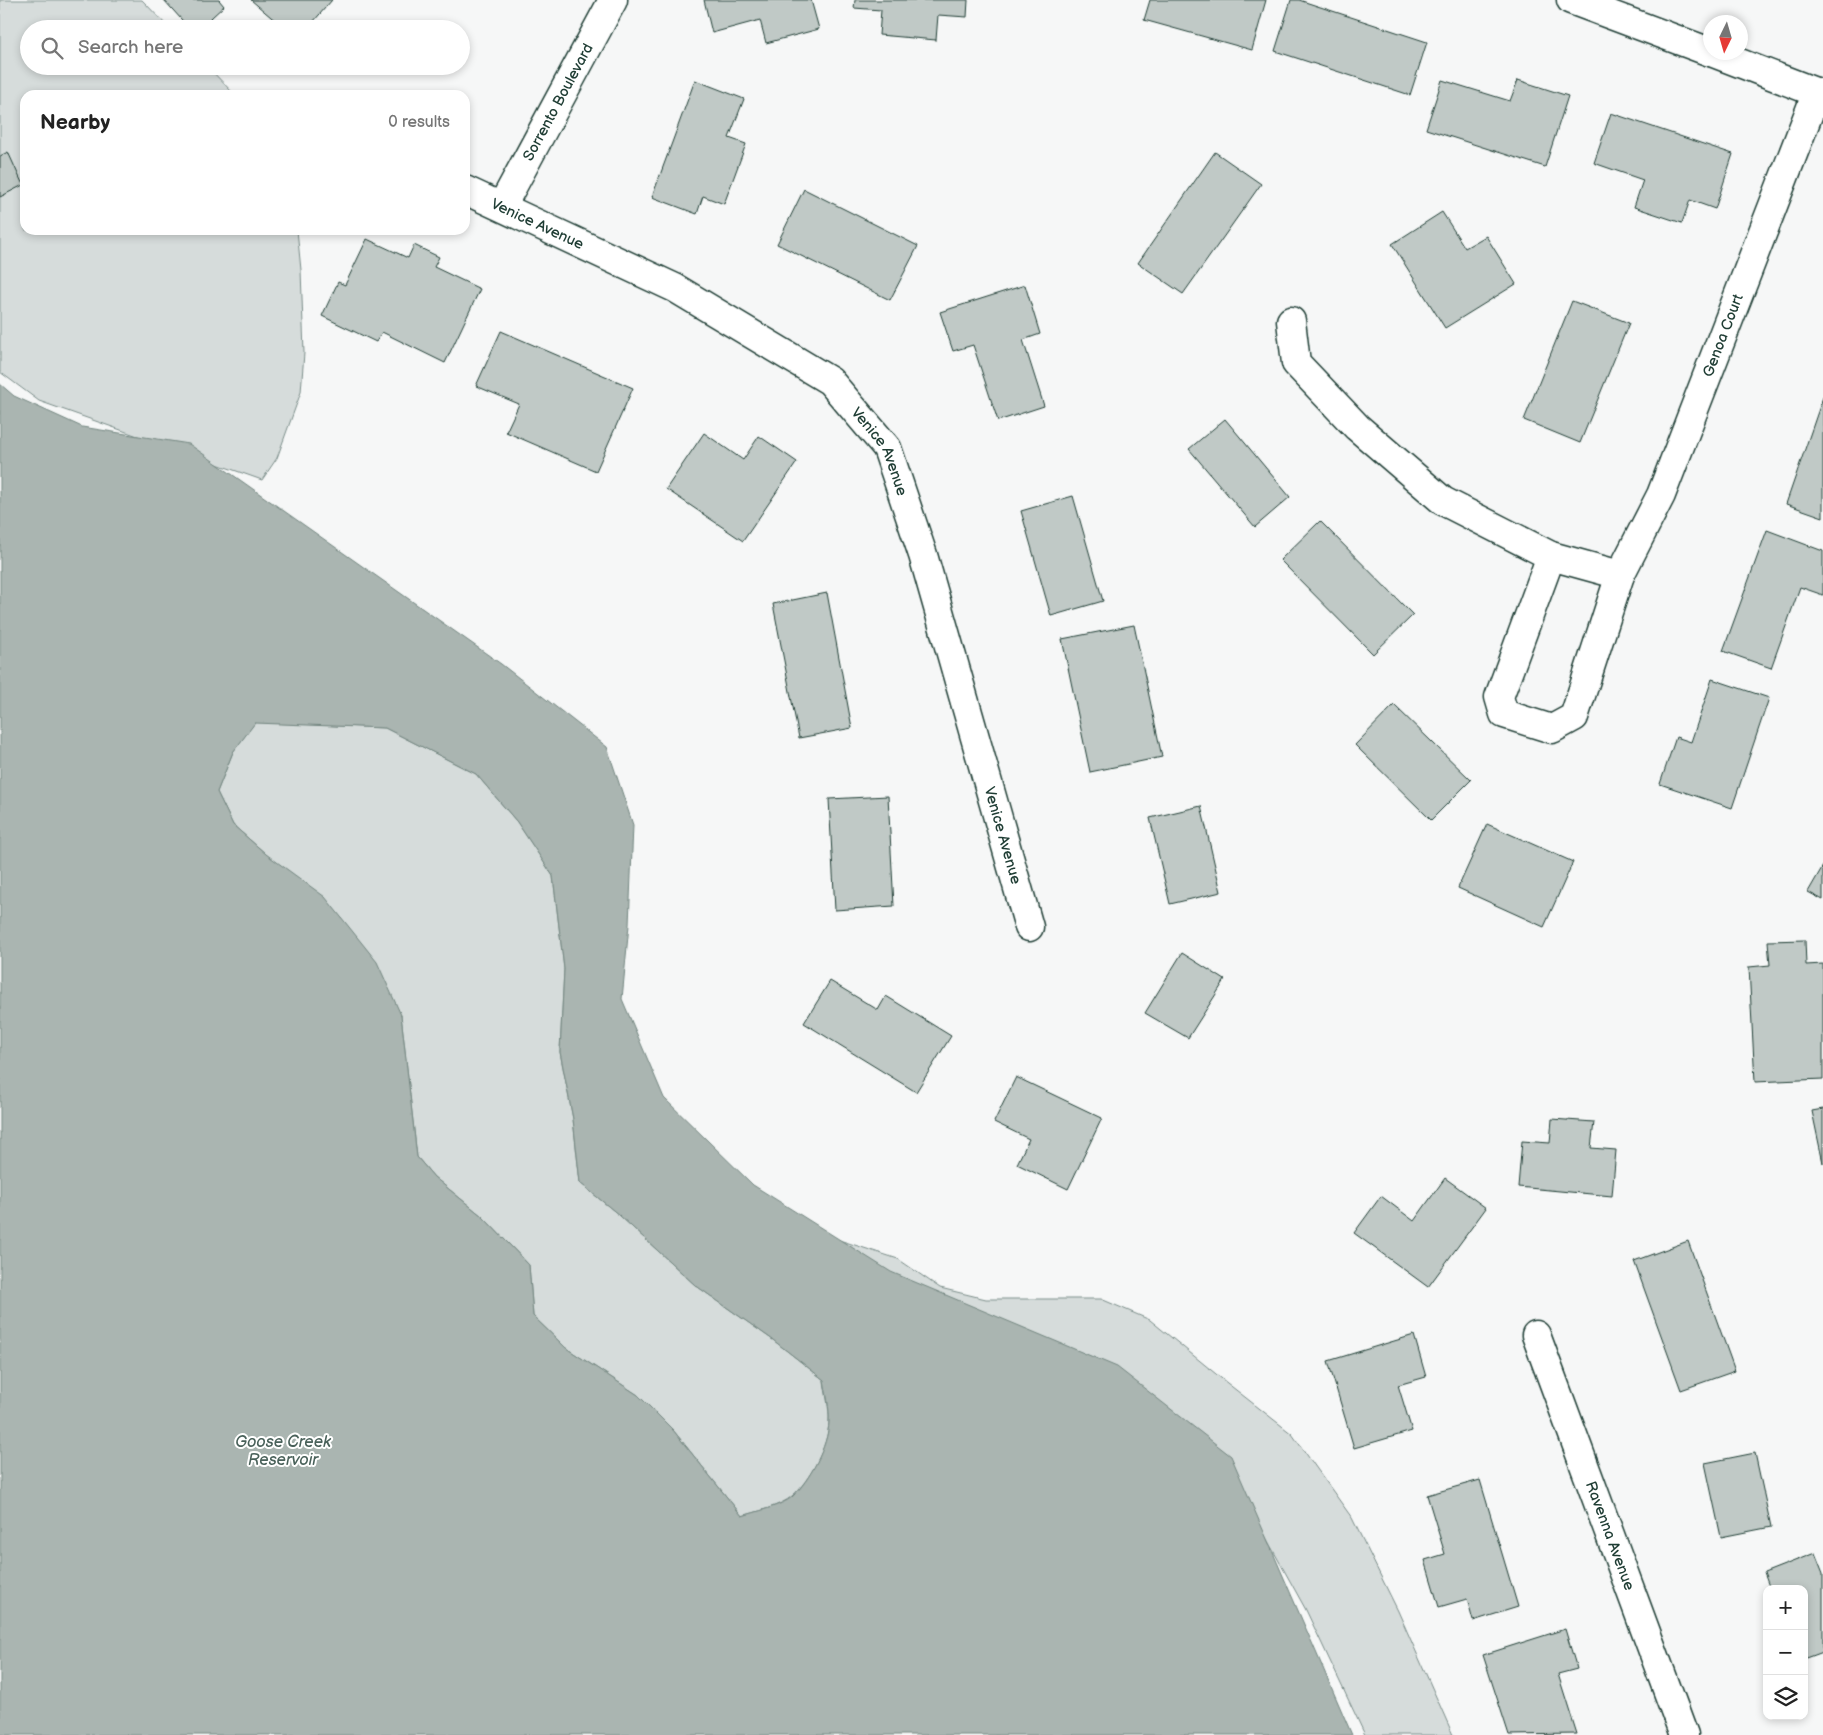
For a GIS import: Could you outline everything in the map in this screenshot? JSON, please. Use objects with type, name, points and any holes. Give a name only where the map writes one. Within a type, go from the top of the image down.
[{"type":"street","name":"Sorrento Boulevard","points":[[502,206],[613,0]]},
{"type":"street","points":[[1571,0],[1703,49]]},
{"type":"street","points":[[1732,60],[1820,94]]},
{"type":"street","name":"Genoa Court","points":[[1551,556],[1499,697],[1504,714],[1552,729],[1574,716],[1620,575],[1661,495],[1820,94]]},
{"type":"street","name":"Venice Avenue","points":[[470,192],[674,288],[830,381],[887,448],[923,556],[1028,927]]},
{"type":"street","points":[[1291,321],[1296,363],[1357,427],[1443,501],[1551,556],[1620,575]]},
{"type":"street","name":"Ravenna Avenue","points":[[1536,1335],[1684,1735]]},
{"type":"shaded area","points":[[0,0],[142,0],[161,20],[20,20],[20,75],[216,75],[230,90],[20,90],[20,235],[298,235],[301,270],[304,353],[301,392],[277,458],[262,480],[39,401],[0,372]]},
{"type":"shaded area","points":[[255,722],[385,728],[476,774],[517,822],[553,876],[564,969],[560,1052],[573,1119],[580,1183],[619,1215],[695,1285],[773,1340],[824,1380],[829,1417],[828,1432],[822,1452],[805,1481],[787,1500],[742,1516],[673,1430],[638,1395],[566,1348],[533,1316],[529,1265],[482,1216],[434,1177],[417,1157],[401,1015],[266,854],[233,825],[217,792],[233,752]]},
{"type":"shaded area","points":[[765,1216],[898,1259],[940,1288],[986,1299],[1101,1299],[1150,1320],[1292,1434],[1352,1518],[1398,1611],[1453,1735],[1365,1735],[1306,1610],[1221,1456]]},
{"type":"water","name":"Goose Creek Reservoir","points":[[0,384],[14,396],[82,427],[189,444],[501,664],[607,747],[633,825],[629,925],[622,999],[664,1098],[753,1185],[891,1272],[1117,1367],[1231,1456],[1352,1735],[0,1735]],"holes":[[[255,723],[385,728],[476,774],[517,822],[553,876],[564,969],[560,1052],[573,1119],[580,1183],[619,1215],[695,1285],[773,1340],[824,1380],[829,1417],[828,1431],[822,1452],[799,1490],[787,1500],[742,1516],[673,1430],[638,1395],[566,1348],[533,1316],[529,1265],[482,1216],[434,1177],[417,1157],[401,1015],[377,962],[325,897],[266,854],[233,825],[217,792],[233,752]]]},
{"type":"building","points":[[164,0],[219,0],[224,6],[209,20],[182,20]]},
{"type":"building","points":[[251,0],[332,0],[315,20],[274,20]]},
{"type":"building","points":[[704,0],[811,0],[819,29],[766,43],[760,20],[712,33]]},
{"type":"building","points":[[855,0],[968,0],[967,17],[938,15],[936,40],[879,35],[881,10],[854,8]]},
{"type":"building","points":[[1150,0],[1266,0],[1252,50],[1144,20]]},
{"type":"building","points":[[1291,0],[1299,0],[1427,42],[1410,95],[1275,51]]},
{"type":"building","points":[[695,80],[744,99],[729,138],[746,144],[724,204],[703,196],[697,214],[652,197]]},
{"type":"building","points":[[1442,80],[1510,101],[1518,80],[1568,96],[1545,167],[1426,129]]},
{"type":"building","points":[[1611,113],[1733,154],[1715,209],[1690,200],[1682,223],[1634,207],[1643,180],[1594,163]]},
{"type":"building","points":[[8,152],[20,178],[20,187],[0,197],[0,156]]},
{"type":"building","points":[[1215,152],[1261,184],[1183,294],[1138,263]]},
{"type":"building","points":[[804,189],[918,246],[890,300],[777,244]]},
{"type":"building","points":[[1442,212],[1465,248],[1486,236],[1516,284],[1445,328],[1392,244]]},
{"type":"building","points":[[367,239],[408,258],[414,245],[439,257],[434,267],[480,289],[445,363],[382,332],[376,342],[322,316],[338,282],[345,285]]},
{"type":"building","points":[[1025,285],[1040,334],[1023,340],[1044,406],[998,421],[973,345],[953,351],[940,312]]},
{"type":"building","points":[[1572,301],[1629,323],[1580,443],[1524,420]]},
{"type":"building","points":[[501,331],[633,388],[596,471],[506,432],[519,404],[476,386]]},
{"type":"building","points":[[1823,397],[1823,517],[1786,504]]},
{"type":"building","points":[[1225,419],[1290,497],[1255,527],[1189,449]]},
{"type":"building","points":[[704,433],[743,460],[759,436],[797,462],[743,541],[666,489]]},
{"type":"building","points":[[1073,496],[1103,601],[1051,616],[1021,511]]},
{"type":"building","points":[[1320,521],[1413,615],[1373,654],[1280,560]]},
{"type":"building","points":[[1767,530],[1823,551],[1823,595],[1800,587],[1771,668],[1723,651]]},
{"type":"building","points":[[827,593],[852,728],[799,738],[773,604]]},
{"type":"building","points":[[1134,625],[1162,757],[1090,772],[1062,639]]},
{"type":"building","points":[[1712,679],[1769,698],[1732,808],[1660,784],[1676,737],[1691,742]]},
{"type":"building","points":[[1394,705],[1471,780],[1431,820],[1355,745]]},
{"type":"building","points":[[888,796],[894,906],[835,910],[829,799]]},
{"type":"building","points":[[1201,806],[1221,892],[1170,904],[1150,818]]},
{"type":"building","points":[[1487,824],[1573,862],[1544,927],[1458,888]]},
{"type":"building","points":[[1823,866],[1823,900],[1808,892]]},
{"type":"building","points":[[1805,940],[1806,965],[1823,964],[1823,1079],[1755,1082],[1749,967],[1770,965],[1768,941]]},
{"type":"building","points":[[1182,953],[1225,980],[1188,1038],[1145,1013]]},
{"type":"building","points":[[830,981],[878,1010],[886,996],[951,1036],[916,1092],[804,1023]]},
{"type":"building","points":[[1016,1077],[1102,1118],[1068,1189],[1017,1164],[1029,1139],[994,1122]]},
{"type":"building","points":[[1823,1109],[1823,1163],[1812,1111]]},
{"type":"building","points":[[1552,1119],[1594,1122],[1591,1148],[1616,1150],[1612,1196],[1518,1187],[1522,1141],[1550,1143]]},
{"type":"building","points":[[1445,1178],[1486,1208],[1428,1287],[1354,1233],[1381,1196],[1414,1221]]},
{"type":"building","points":[[1688,1241],[1735,1371],[1681,1390],[1634,1261]]},
{"type":"building","points":[[1414,1335],[1426,1377],[1398,1385],[1412,1431],[1354,1448],[1328,1361]]},
{"type":"building","points":[[1755,1453],[1771,1527],[1721,1537],[1705,1463]]},
{"type":"building","points":[[1480,1480],[1518,1607],[1473,1621],[1467,1599],[1439,1607],[1425,1560],[1445,1554],[1427,1495]]},
{"type":"building","points":[[1815,1553],[1823,1573],[1823,1652],[1808,1658],[1808,1585],[1768,1585],[1764,1573]]},
{"type":"building","points":[[1565,1629],[1577,1669],[1558,1674],[1577,1734],[1509,1735],[1483,1655]]}]
